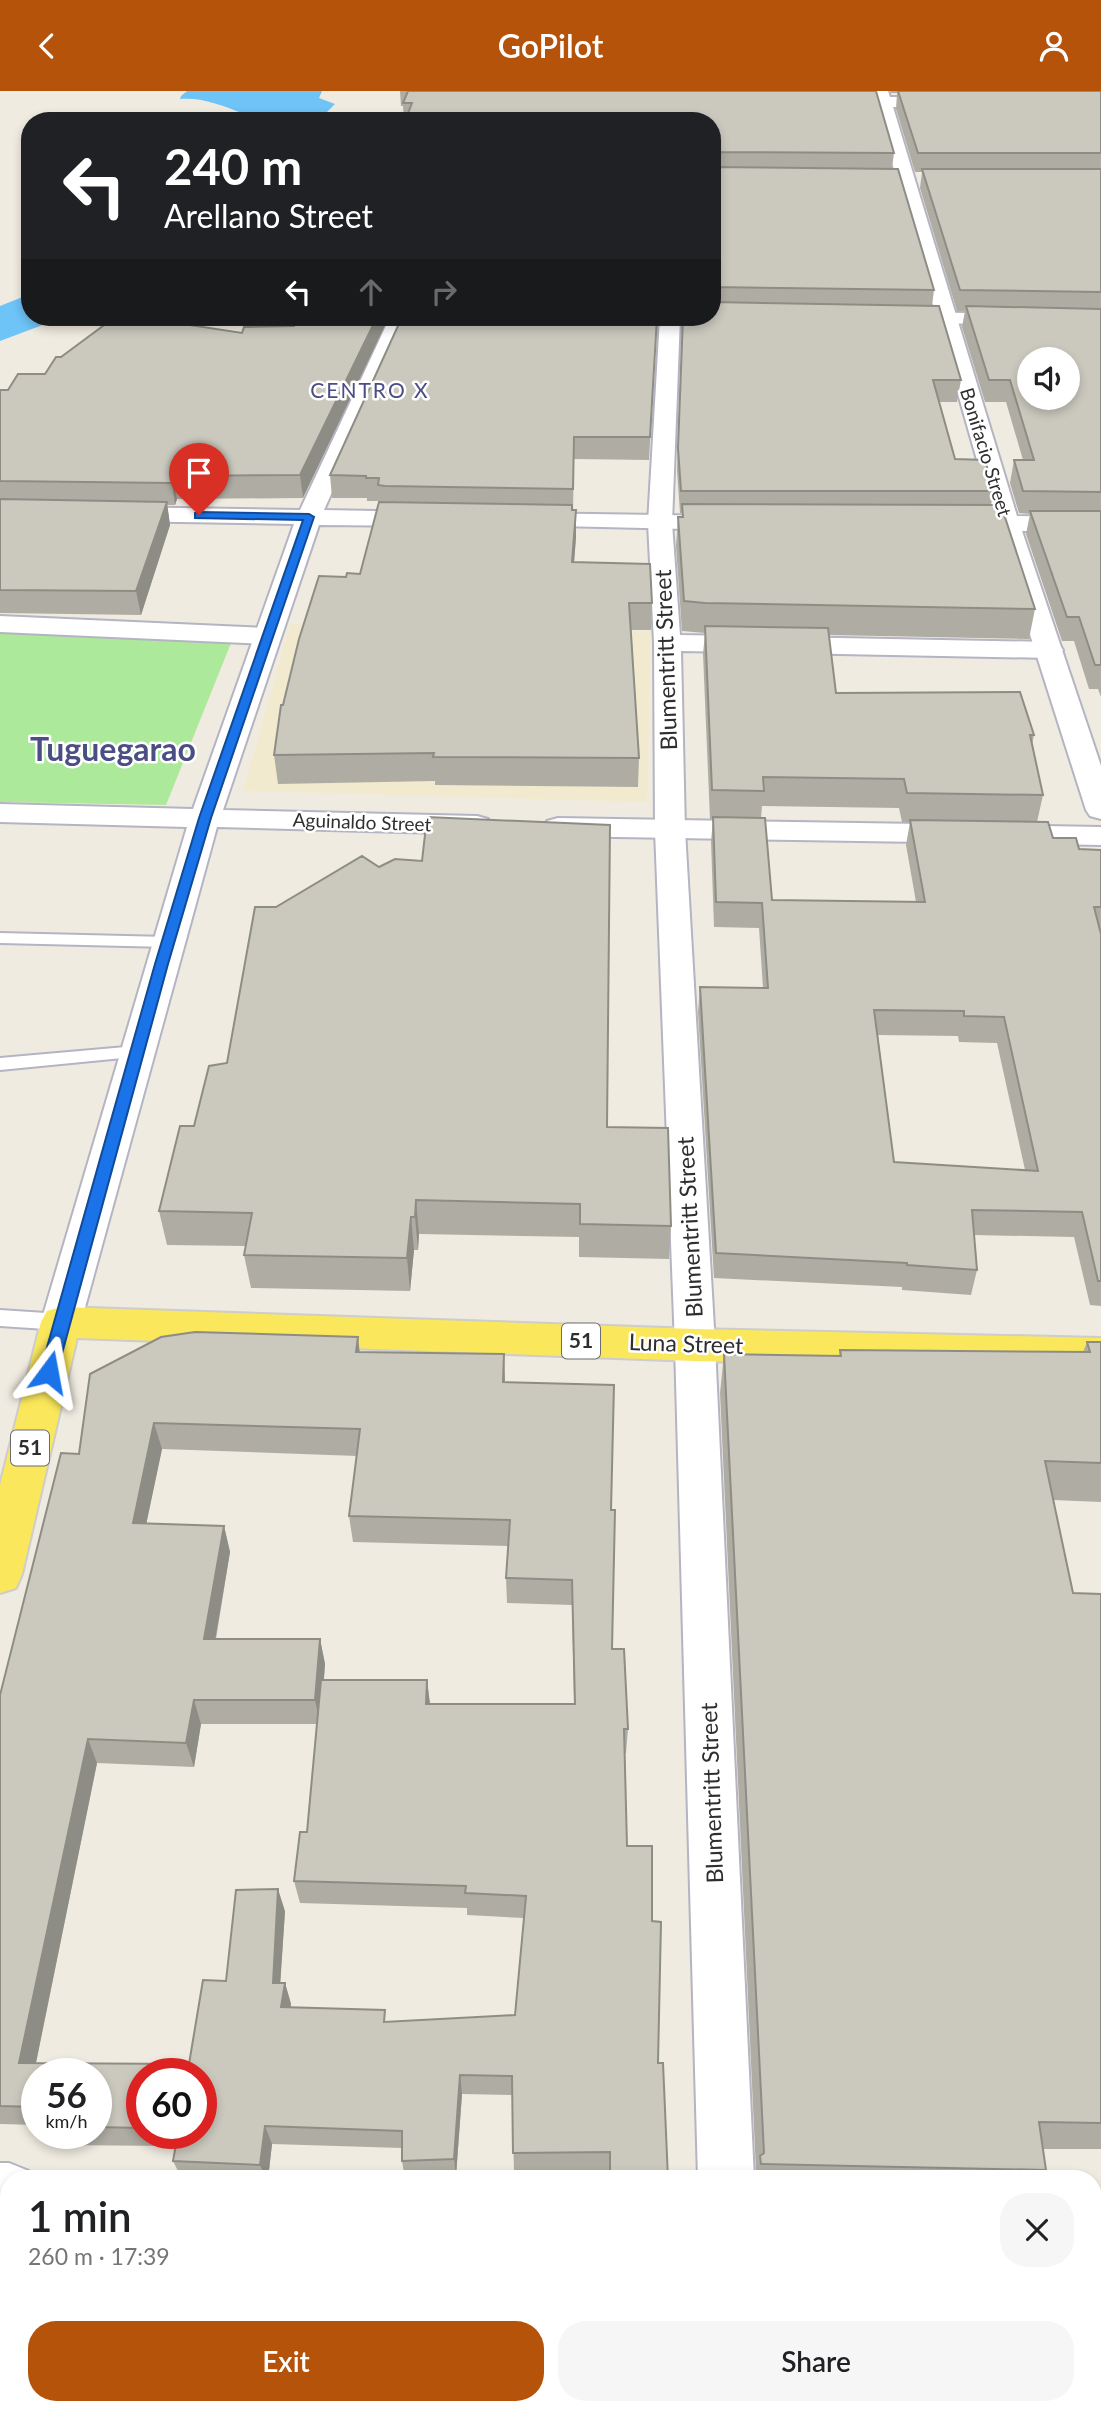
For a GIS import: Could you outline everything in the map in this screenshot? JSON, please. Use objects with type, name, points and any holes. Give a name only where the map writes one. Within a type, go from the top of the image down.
[{"type":"main road","name":"Luna Street","points":[[61,1322],[695,1345],[1101,1354]]},
{"type":"main road","name":"51","points":[[0,1574],[61,1322]]},
{"type":"street","points":[[816,102],[882,97],[965,102]]},
{"type":"street","name":"Bonifacio Street","points":[[882,97],[1007,523],[1101,810]]},
{"type":"street","points":[[877,318],[1101,321]]},
{"type":"street","points":[[61,1322],[205,818],[309,517],[396,326]]},
{"type":"street","name":"Blumentritt Street","points":[[670,326],[660,523],[667,643],[670,830],[695,1345],[726,2170]]},
{"type":"street","points":[[89,514],[458,519]]},
{"type":"street","points":[[498,520],[757,523]]},
{"type":"street","points":[[924,523],[1101,524]]},
{"type":"street","points":[[0,624],[267,636]]},
{"type":"street","points":[[667,643],[1050,650]]},
{"type":"street","name":"Aguinaldo Street","points":[[0,813],[670,830],[1101,836]]},
{"type":"lane","points":[[0,939],[168,942]]},
{"type":"lane","points":[[0,1064],[137,1052]]},
{"type":"lane","points":[[0,1318],[61,1322]]},
{"type":"shaded area","points":[[290,624],[651,631],[647,802],[243,791]]},
{"type":"green space","points":[[0,632],[231,643],[166,805],[0,802]]},
{"type":"water","points":[[187,91],[322,91],[319,98],[335,104],[327,112],[239,112],[196,99],[180,99]]},
{"type":"water","points":[[21,298],[21,326],[40,326],[0,341],[0,306]]},
{"type":"building","points":[[408,91],[876,91],[894,153],[721,152],[721,112],[408,112],[412,103],[403,103]]},
{"type":"building","points":[[898,91],[1101,91],[1101,153],[918,153]]},
{"type":"building","points":[[721,167],[898,169],[934,290],[721,287]]},
{"type":"building","points":[[922,169],[1101,169],[1101,292],[960,290]]},
{"type":"building","points":[[721,302],[939,306],[961,380],[933,380],[955,459],[985,460],[994,491],[681,491],[678,448],[683,326],[721,326]]},
{"type":"building","points":[[966,306],[1101,309],[1101,492],[1023,491],[1014,460],[1034,460],[1019,410],[1080,410],[1080,347],[1017,347],[1017,403],[1010,380],[989,380]]},
{"type":"building","points":[[103,326],[196,326],[242,333],[244,327],[373,326],[300,475],[173,476],[172,483],[0,481],[0,390],[8,390],[18,374],[45,374],[56,357],[61,357]]},
{"type":"building","points":[[398,326],[656,326],[650,437],[574,437],[573,489],[385,486],[378,485],[379,478],[330,475]]},
{"type":"building","points":[[0,499],[167,502],[136,591],[0,590]]},
{"type":"building","points":[[379,502],[572,505],[572,510],[576,510],[572,562],[650,564],[652,603],[629,603],[639,758],[433,757],[434,753],[274,755],[281,705],[319,576],[346,577],[347,573],[360,574]]},
{"type":"building","points":[[682,504],[1001,505],[1035,609],[684,601],[678,517],[683,517]]},
{"type":"building","points":[[1030,511],[1101,511],[1101,665],[1095,665],[1079,617],[1067,617]]},
{"type":"building","points":[[705,626],[828,628],[836,693],[1020,692],[1034,735],[1030,735],[1043,795],[907,793],[904,779],[763,777],[764,791],[712,790]]},
{"type":"building","points":[[427,817],[610,825],[607,1127],[668,1128],[671,1226],[580,1224],[580,1204],[416,1200],[415,1217],[411,1217],[407,1258],[244,1255],[252,1213],[159,1211],[180,1126],[194,1126],[209,1066],[227,1063],[255,907],[276,907],[362,856],[379,867],[395,859],[422,861]]},
{"type":"building","points":[[713,817],[765,818],[772,900],[925,902],[910,820],[1048,822],[1053,838],[1076,838],[1079,849],[1101,850],[1101,907],[1094,907],[1101,934],[1101,1281],[1098,1281],[1082,1212],[972,1210],[977,1270],[907,1263],[716,1253],[700,987],[768,988],[762,903],[716,902]],"holes":[[[874,1010],[964,1011],[964,1016],[1004,1017],[1038,1171],[894,1162]]]},
{"type":"building","points":[[195,1332],[358,1337],[356,1352],[504,1354],[503,1382],[614,1385],[612,1649],[624,1649],[628,1729],[624,1729],[627,1846],[652,1846],[652,1921],[661,1922],[658,2063],[663,2063],[668,2170],[610,2170],[610,2152],[513,2153],[512,2076],[460,2075],[454,2159],[402,2161],[402,2131],[265,2126],[260,2165],[173,2161],[175,2149],[217,2149],[217,2058],[190,2058],[203,1980],[226,1981],[236,1890],[278,1889],[273,1983],[285,1983],[281,2007],[385,2010],[384,2022],[515,2015],[526,1896],[465,1893],[466,1886],[294,1881],[300,1832],[307,1832],[321,1680],[427,1680],[426,1704],[575,1704],[572,1580],[506,1578],[510,1520],[349,1516],[360,1429],[154,1423],[133,1523],[224,1526],[204,1639],[320,1639],[315,1700],[194,1700],[186,1743],[88,1739],[19,2063],[21,2107],[0,2106],[0,1695],[61,1453],[79,1454],[90,1374],[161,1337]]},
{"type":"building","points":[[1087,1342],[1101,1342],[1101,1463],[1045,1461],[1073,1593],[1101,1594],[1101,2123],[1039,2122],[1046,2170],[761,2164],[760,2156],[764,2153],[724,1354],[841,1356],[840,1350],[1090,1352]]},
{"type":"building","points":[[112,2064],[126,2064],[126,2128],[112,2127]]},
{"type":"district","name":"CENTRO X","points":[[370,391]]},
{"type":"district","name":"Tuguegarao","points":[[113,750]]},
{"type":"route","points":[[49,1372],[161,964],[205,818],[309,517],[199,515]]}]
